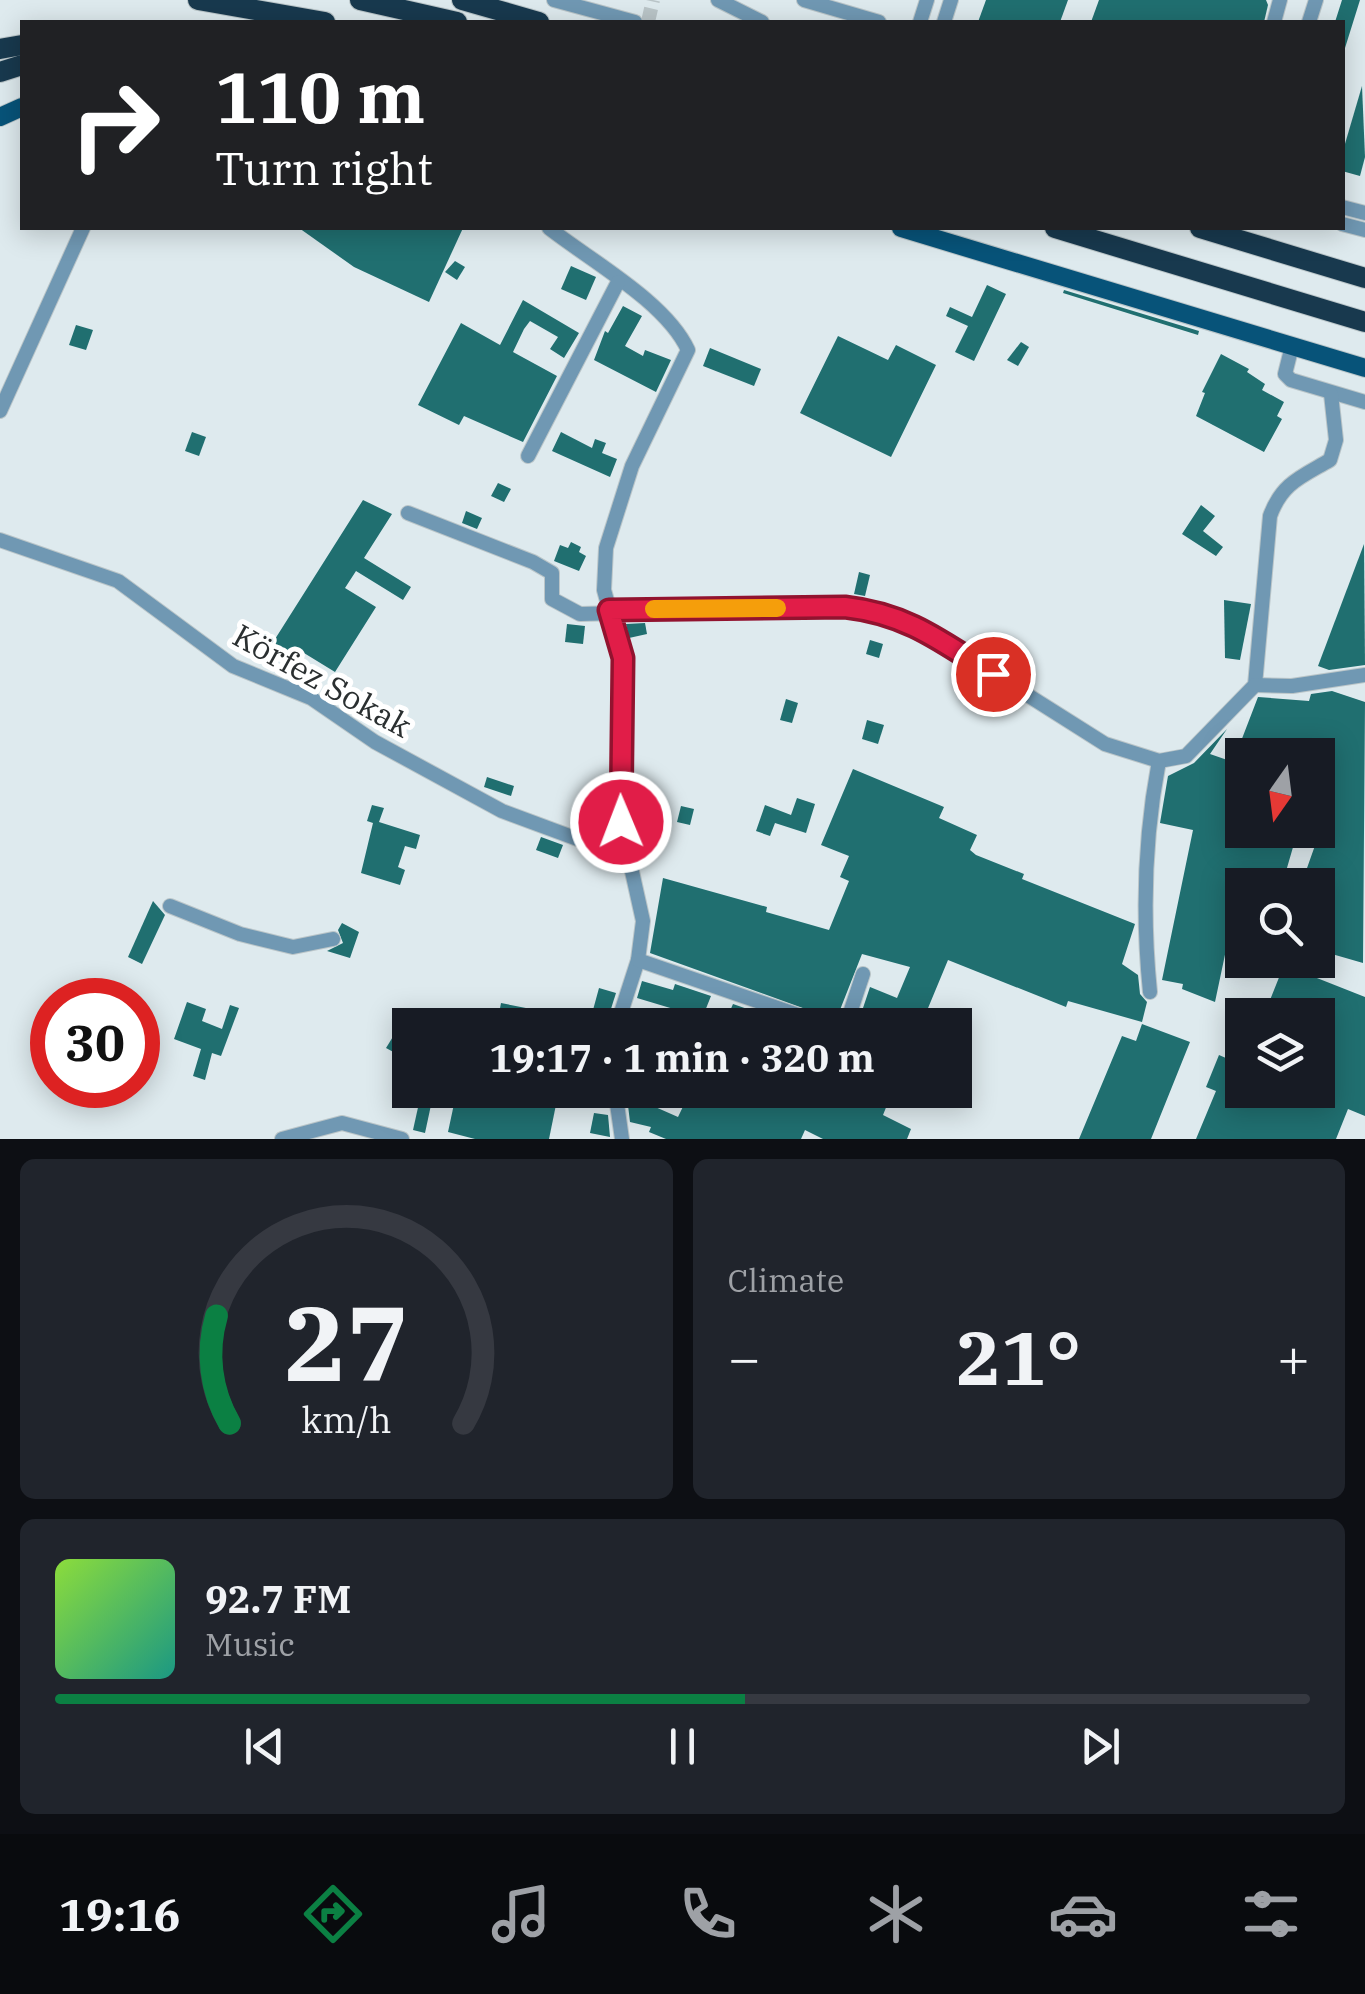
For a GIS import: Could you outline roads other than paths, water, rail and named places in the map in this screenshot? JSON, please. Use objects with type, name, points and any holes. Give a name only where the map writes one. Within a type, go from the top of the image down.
[{"type":"highway","points":[[198,0],[313,20]]},
{"type":"highway","points":[[360,0],[447,20]]},
{"type":"highway","points":[[462,0],[532,20]]},
{"type":"highway","points":[[1062,230],[1365,322]]},
{"type":"highway","points":[[1207,230],[1365,278]]},
{"type":"main road","points":[[908,230],[1365,368]]},
{"type":"street","points":[[554,0],[628,20]]},
{"type":"street","points":[[718,0],[758,20]]},
{"type":"street","points":[[804,0],[871,20]]},
{"type":"street","points":[[0,412],[83,230]]},
{"type":"street","points":[[552,230],[680,332],[688,350],[632,466],[606,548],[604,590],[623,658],[619,791],[626,857],[640,896],[638,960],[622,1008]]},
{"type":"street","points":[[528,456],[618,282]]},
{"type":"street","points":[[1292,346],[1285,374],[1331,394],[1365,402]]},
{"type":"street","points":[[408,513],[552,573],[552,599],[580,614],[609,610],[845,607],[909,620],[1105,744],[1159,761],[1186,756],[1255,685],[1270,516],[1278,494],[1296,476],[1330,460],[1336,440],[1331,394]]},
{"type":"street","name":"Körfez Sokak","points":[[0,540],[118,580],[232,666],[311,698],[375,742],[502,811],[626,857]]},
{"type":"street","points":[[1255,685],[1292,686],[1365,674]]},
{"type":"street","points":[[1150,992],[1144,929],[1146,828],[1159,761]]},
{"type":"street","points":[[170,906],[240,934],[293,947],[333,939]]},
{"type":"street","points":[[638,960],[778,1008]]},
{"type":"street","points":[[851,1008],[862,974]]},
{"type":"street","points":[[618,1108],[622,1139]]},
{"type":"street","points":[[282,1139],[342,1124],[402,1139]]},
{"type":"tunnel","points":[[648,20],[653,0]]}]
